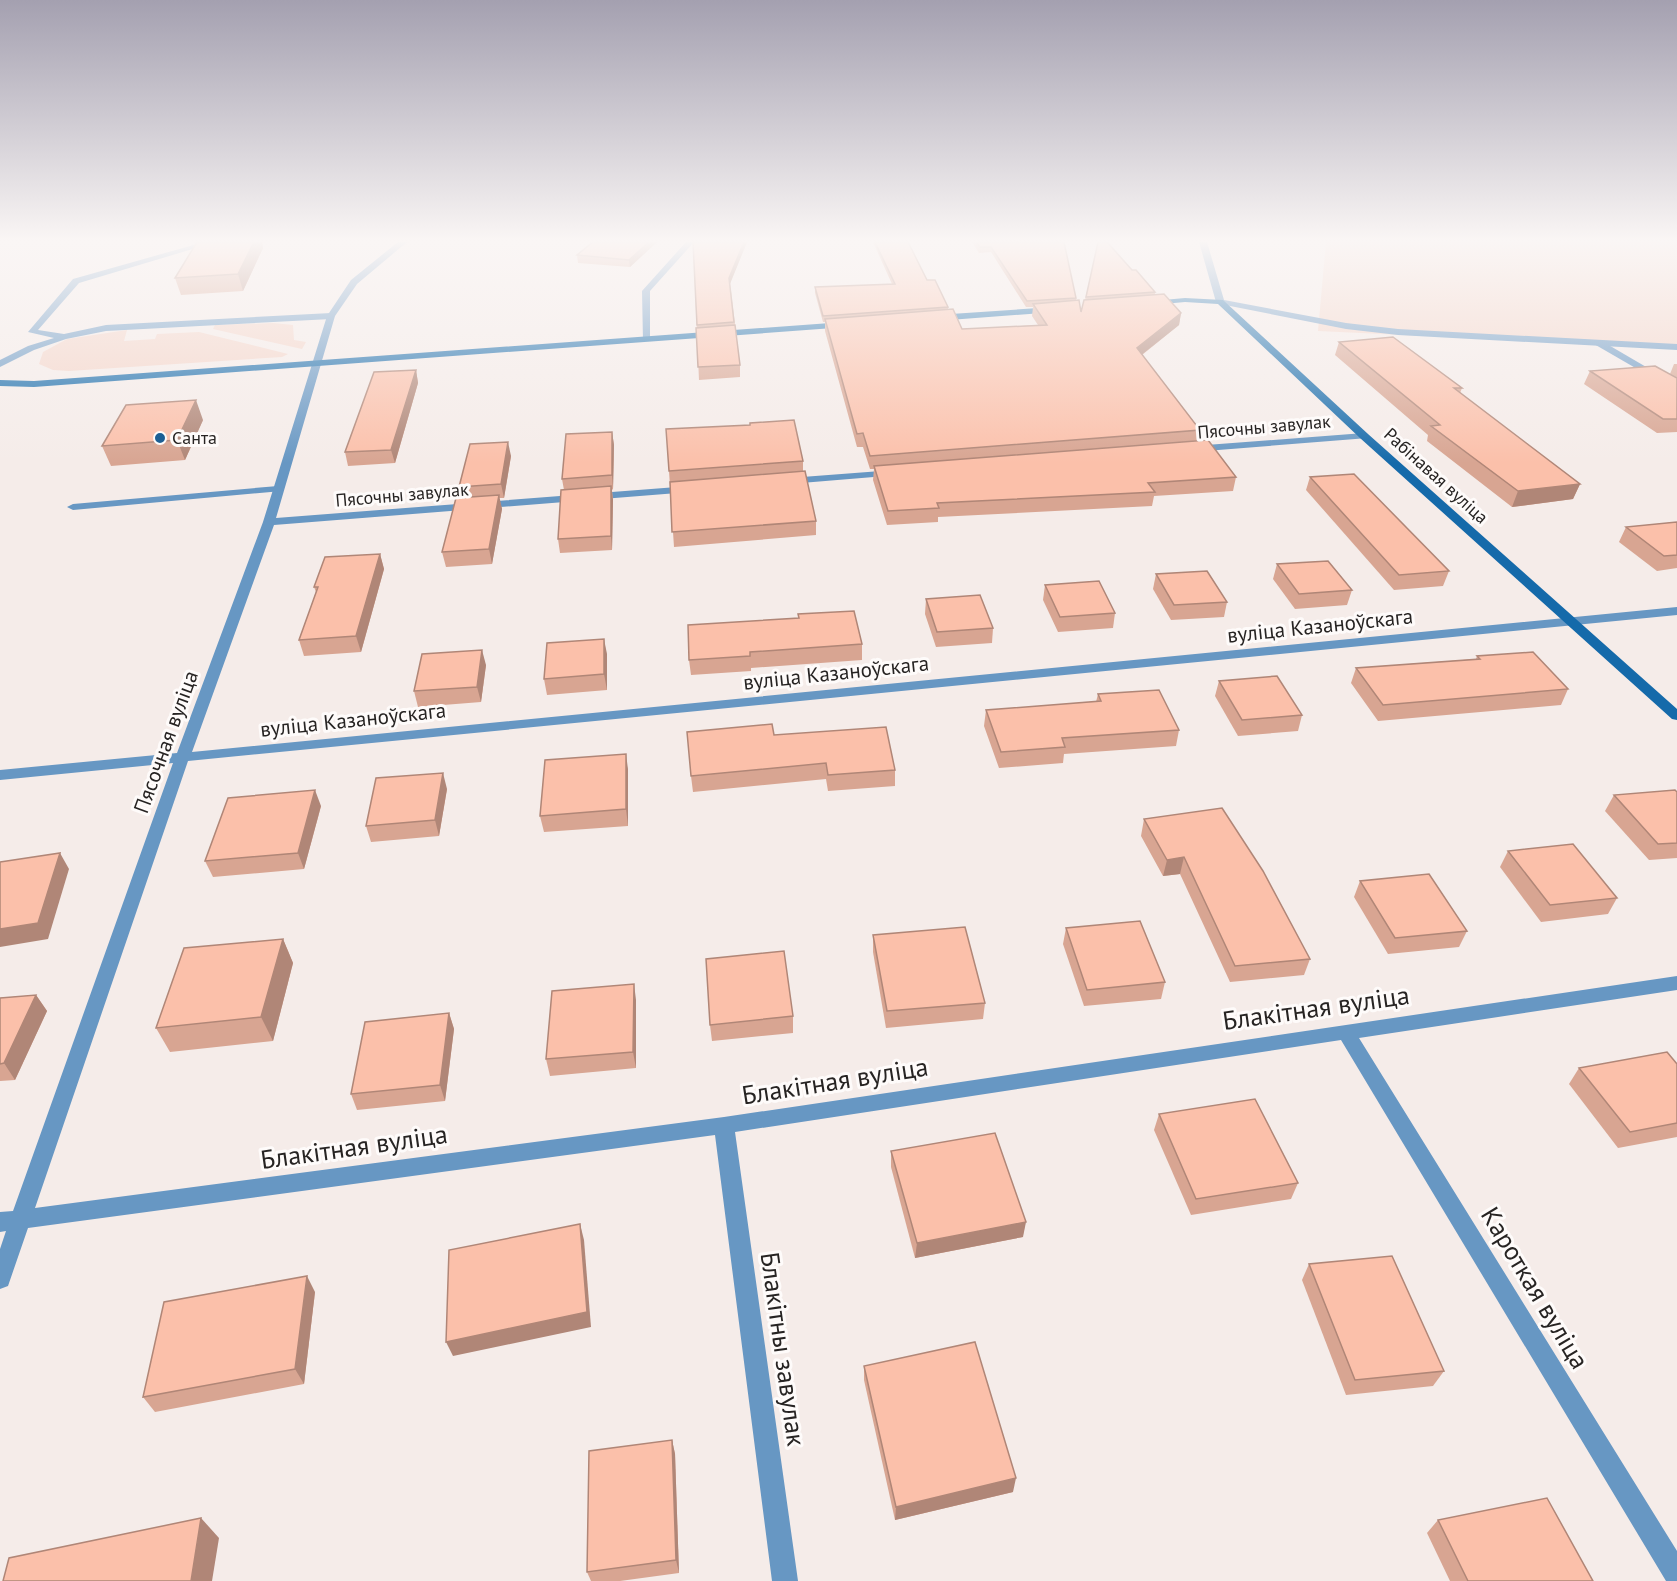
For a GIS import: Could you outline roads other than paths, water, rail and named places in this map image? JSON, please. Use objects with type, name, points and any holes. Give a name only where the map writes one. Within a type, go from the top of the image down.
[{"type":"street","points":[[46,316],[32,332],[64,337]]},
{"type":"street","points":[[3,361],[31,348],[64,337],[106,328],[331,316]]},
{"type":"street","name":"Пясочная вуліца","points":[[0,1279],[182,758],[268,522],[331,316]]},
{"type":"street","points":[[646,316],[646,339]]},
{"type":"street","points":[[927,319],[972,316]]},
{"type":"street","name":"Рабінавая вуліца","points":[[1235,316],[1364,436],[1677,716]]},
{"type":"street","points":[[1292,316],[1346,326],[1398,332],[1677,346]]},
{"type":"street","points":[[0,383],[34,384],[857,324]]},
{"type":"street","points":[[1597,342],[1677,389]]},
{"type":"street","name":"Пясочны завулак","points":[[1186,450],[1364,436]]},
{"type":"street","points":[[781,482],[912,471]]},
{"type":"street","name":"Пясочны завулак","points":[[268,522],[697,488]]},
{"type":"street","points":[[73,507],[279,489]]},
{"type":"street","name":"вуліца Казаноўскага","points":[[0,775],[1677,611]]},
{"type":"street","name":"Блакітная вуліца","points":[[0,1222],[724,1125],[1677,983]]},
{"type":"street","name":"Кароткая вуліца","points":[[1345,1031],[1677,1575]]},
{"type":"street","name":"Блакітны завулак","points":[[724,1125],[785,1581]]},
{"type":"place","name":"Санта","points":[[160,438]]}]
